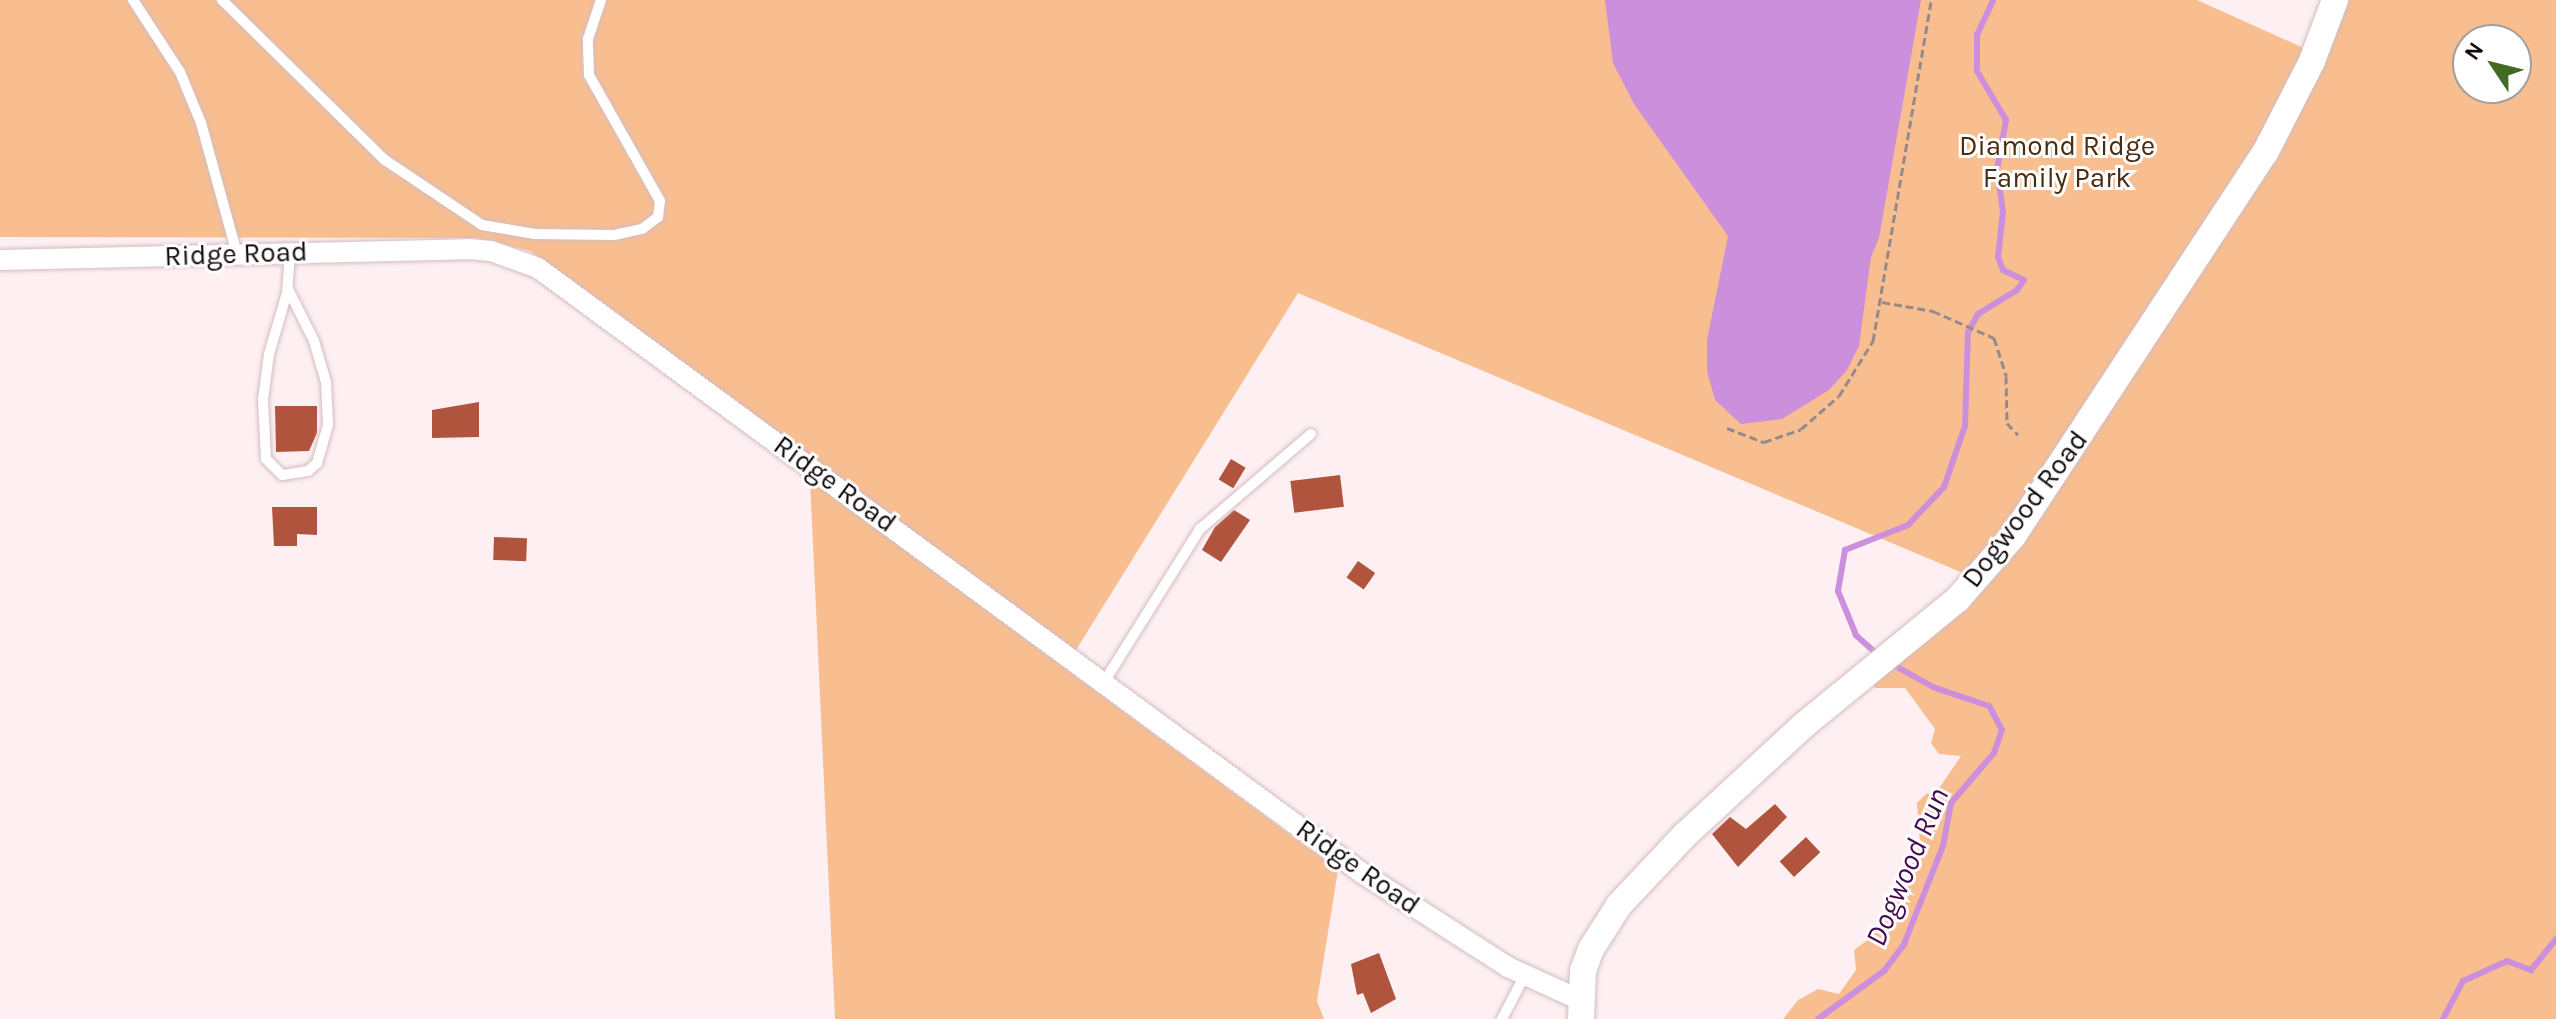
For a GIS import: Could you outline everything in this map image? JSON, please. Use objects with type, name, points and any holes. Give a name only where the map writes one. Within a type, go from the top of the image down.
[{"type":"street","name":"Dogwood Road","points":[[1581,1010],[1591,949],[1619,905],[1713,809],[1976,581],[2049,484],[2265,153],[2335,0]]},
{"type":"street","name":"Ridge Road","points":[[0,260],[469,249],[513,257],[538,268],[1362,873],[1581,1010]]},
{"type":"lane","points":[[133,0],[180,72],[201,123],[237,254]]},
{"type":"lane","points":[[222,0],[385,160],[482,225],[535,234],[614,235],[642,229],[658,217],[660,201],[589,75],[588,39],[601,0]]},
{"type":"lane","points":[[288,289],[314,341],[326,382],[328,425],[317,463],[308,471],[282,475],[266,459],[263,400],[269,354],[288,289],[290,253]]},
{"type":"lane","points":[[1104,682],[1200,529],[1311,434]]},
{"type":"lane","points":[[1502,1019],[1524,977]]},
{"type":"path","points":[[1727,428],[1764,442],[1801,429],[1839,396],[1861,365],[1884,302],[1931,0]]},
{"type":"path","points":[[1884,302],[1915,307],[1987,333],[2003,360],[2007,423],[2018,435]]},
{"type":"green space","name":"Diamond Ridge Family Park","points":[[0,0],[2197,0],[2306,49],[2238,181],[1970,576],[1298,293],[1076,650],[530,251],[478,238],[0,237]]},
{"type":"green space","points":[[2345,0],[2556,0],[2556,1019],[1783,1019],[1798,1000],[1818,989],[1839,994],[1856,970],[1854,950],[1870,938],[1887,905],[1901,895],[1920,842],[1917,803],[1927,793],[1934,796],[1961,756],[1939,754],[1931,743],[1935,729],[1905,688],[1875,688],[1871,682],[2027,531]]},
{"type":"green space","points":[[810,480],[1338,870],[1317,1001],[1324,1019],[835,1019]]},
{"type":"shaded area","points":[[1605,0],[1921,0],[1879,238],[1871,257],[1859,346],[1847,370],[1829,390],[1782,419],[1741,424],[1715,400],[1707,371],[1707,340],[1728,236],[1634,104],[1613,63]]},
{"type":"building","points":[[479,402],[479,437],[432,438],[432,410]]},
{"type":"building","points":[[275,406],[317,406],[317,433],[309,451],[276,452]]},
{"type":"building","points":[[1231,459],[1246,468],[1233,488],[1219,480]]},
{"type":"building","points":[[1340,475],[1344,507],[1294,513],[1290,481]]},
{"type":"building","points":[[272,507],[317,507],[317,535],[297,534],[297,546],[274,546]]},
{"type":"building","points":[[1234,510],[1250,520],[1221,562],[1202,550],[1215,527]]},
{"type":"building","points":[[494,537],[527,538],[526,561],[493,560]]},
{"type":"building","points":[[1358,561],[1375,573],[1364,589],[1347,577]]},
{"type":"building","points":[[1775,804],[1787,817],[1738,867],[1712,834],[1730,817],[1746,829]]},
{"type":"building","points":[[1806,837],[1820,852],[1794,877],[1780,862]]},
{"type":"building","points":[[1379,953],[1396,999],[1371,1013],[1363,993],[1357,995],[1351,964]]},
{"type":"waterway","name":"Dogwood Run","points":[[1878,655],[1856,635],[1838,591],[1845,550],[1908,525],[1944,487],[1965,426],[1968,332],[1978,314],[2017,290],[2024,280],[2003,270],[1998,257],[2003,212],[1997,170],[2006,120],[1977,71],[1977,35],[1993,0]]},
{"type":"waterway","name":"Dogwood Run","points":[[1818,1019],[1884,971],[1904,944],[1943,846],[1951,803],[1994,753],[2002,730],[1989,706],[1933,687],[1890,663]]},
{"type":"waterway","points":[[2443,1019],[2463,981],[2507,961],[2531,970],[2556,939]]}]
